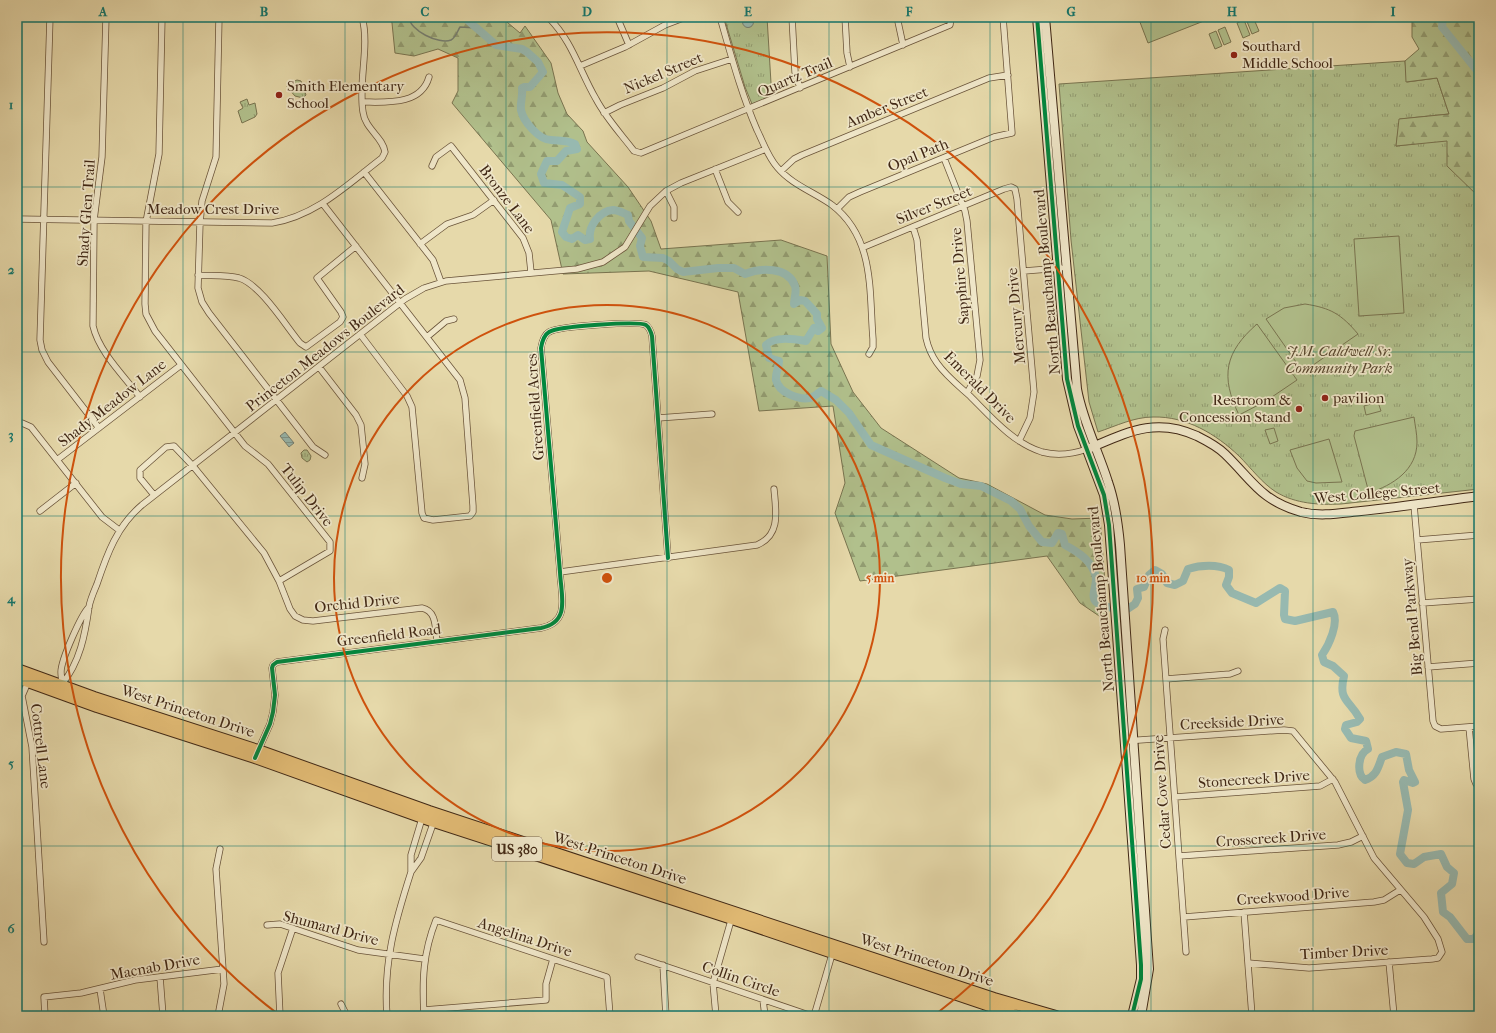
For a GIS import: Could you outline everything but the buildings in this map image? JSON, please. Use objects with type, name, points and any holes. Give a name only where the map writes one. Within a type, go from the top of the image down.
[{"type":"highway","name":"West Princeton Drive","points":[[17,669],[424,814],[953,989],[1019,1016]]},
{"type":"highway","name":"West Princeton Drive","points":[[17,678],[98,707],[257,754]]},
{"type":"highway","name":"West Princeton Drive","points":[[953,989],[1056,1016]]},
{"type":"street","points":[[50,17],[40,335],[42,350],[50,366],[99,428]]},
{"type":"street","name":"Shady Glen Trail","points":[[106,17],[103,143],[94,220],[92,315],[96,337],[140,397]]},
{"type":"street","points":[[162,17],[159,154],[146,222],[146,314],[155,331],[235,433]]},
{"type":"street","points":[[219,17],[216,156],[202,201],[198,276],[199,293],[204,306],[313,447],[325,455]]},
{"type":"street","points":[[362,17],[364,28],[362,102],[393,102],[405,100],[424,88],[429,77]]},
{"type":"street","points":[[548,17],[567,38],[604,113]]},
{"type":"street","points":[[617,17],[629,45]]},
{"type":"street","points":[[580,66],[629,45],[665,25],[685,17]]},
{"type":"street","points":[[720,17],[748,109],[766,149],[781,171],[794,182],[837,209],[852,225],[864,247],[868,269],[874,339],[873,347],[869,354]]},
{"type":"street","points":[[792,17],[796,72],[800,88]]},
{"type":"street","points":[[845,17],[847,53],[850,67]]},
{"type":"street","points":[[897,17],[903,45]]},
{"type":"street","name":"Quartz Trail","points":[[604,113],[634,151],[641,153],[950,25],[951,17]]},
{"type":"street","points":[[1003,17],[1008,75]]},
{"type":"street","name":"North Beauchamp Boulevard","points":[[1036,17],[1069,391],[1078,426],[1091,448],[1112,496],[1120,545],[1149,969],[1141,1016]]},
{"type":"street","name":"North Beauchamp Boulevard","points":[[1045,17],[1077,389],[1104,496],[1111,546],[1140,951],[1141,979],[1132,1016]]},
{"type":"street","name":"Nickel Street","points":[[604,113],[663,88],[695,71],[732,59]]},
{"type":"street","name":"Opal Path","points":[[837,209],[854,194],[994,137],[1012,133],[1008,75]]},
{"type":"street","name":"Amber Street","points":[[781,171],[794,159],[802,155],[989,78],[1008,75]]},
{"type":"street","name":"Meadow Crest Drive","points":[[17,219],[200,223],[278,222],[303,215],[323,204],[382,158],[385,152],[384,147],[366,122],[362,102]]},
{"type":"street","name":"Bronze Lane","points":[[432,166],[436,157],[451,146],[523,238],[529,253],[531,272]]},
{"type":"street","name":"Princeton Meadows Boulevard","points":[[62,684],[71,673],[84,638],[89,607],[108,551],[118,530],[134,512],[154,495],[400,303],[419,291],[441,282],[594,266],[612,257],[627,245],[650,206],[666,191],[715,169],[766,149]]},
{"type":"street","name":"Sapphire Drive","points":[[944,158],[963,206],[967,221],[980,360],[978,376],[966,393]]},
{"type":"street","points":[[715,169],[728,202],[738,212]]},
{"type":"street","points":[[364,172],[435,263],[441,282]]},
{"type":"street","name":"Silver Street","points":[[864,247],[1004,189],[1013,188]]},
{"type":"street","name":"Mercury Drive","points":[[1013,188],[1017,199],[1034,397],[1030,418],[1019,441]]},
{"type":"street","points":[[666,191],[674,207],[674,218]]},
{"type":"street","points":[[420,244],[445,225],[474,215],[494,200]]},
{"type":"street","points":[[323,204],[457,376],[463,388],[473,506],[472,514],[464,517],[432,520],[424,518],[422,513],[412,407],[404,392],[360,334]]},
{"type":"street","name":"Emerald Drive","points":[[912,227],[917,240],[927,343],[937,363],[966,393],[1019,441],[1036,450],[1057,454],[1070,454],[1091,448]]},
{"type":"street","points":[[198,276],[232,277],[248,282],[259,292],[300,344],[306,347],[340,322],[343,318],[341,312],[317,278],[322,272],[356,246]]},
{"type":"street","points":[[1024,271],[1066,267]]},
{"type":"street","points":[[427,337],[446,322],[454,319]]},
{"type":"street","name":"Greenfield Acres","points":[[510,632],[547,626],[558,621],[562,613],[560,572],[541,348],[544,337],[550,332],[566,327],[634,323],[645,325],[650,329],[652,336],[668,558]]},
{"type":"street","name":"Shady Meadow Lane","points":[[57,460],[181,365]]},
{"type":"street","points":[[319,367],[356,415],[361,425],[366,464],[362,478]]},
{"type":"street","points":[[658,418],[712,414]]},
{"type":"street","points":[[22,423],[31,427],[102,517],[118,530]]},
{"type":"street","name":"West College Street","points":[[1091,448],[1134,430],[1153,427],[1177,429],[1189,432],[1214,445],[1225,453],[1257,490],[1281,505],[1292,509],[1317,514],[1414,505],[1479,496]]},
{"type":"street","name":"Tulip Drive","points":[[235,433],[248,449],[268,464],[330,542],[330,551],[279,581]]},
{"type":"street","name":"Orchid Drive","points":[[154,495],[140,478],[140,470],[166,448],[174,446],[193,466],[264,553],[279,581],[290,609],[295,616],[303,620],[314,621],[422,608],[428,610],[432,614],[437,641]]},
{"type":"street","points":[[40,511],[76,483]]},
{"type":"street","points":[[560,572],[751,546],[766,540],[772,533],[776,523],[774,489]]},
{"type":"street","name":"Big Bend Parkway","points":[[1414,505],[1433,721],[1435,726],[1441,729],[1469,727]]},
{"type":"street","points":[[1417,540],[1479,534]]},
{"type":"street","points":[[1422,603],[1479,599]]},
{"type":"street","name":"Princeton Meadows Boulevard","points":[[62,684],[61,670],[76,630],[85,611],[89,607]]},
{"type":"street","name":"Cedar Cove Drive","points":[[1165,630],[1163,639],[1186,952]]},
{"type":"street","name":"Greenfield Road","points":[[257,754],[270,724],[273,712],[275,695],[273,665],[280,661],[510,632]]},
{"type":"street","points":[[1428,666],[1479,663]]},
{"type":"street","points":[[1166,679],[1230,674],[1238,670]]},
{"type":"street","points":[[20,697],[28,682]]},
{"type":"street","name":"Cottrell Lane","points":[[20,697],[32,747],[44,942]]},
{"type":"street","points":[[1479,726],[1469,727],[1474,779],[1476,784],[1479,785]]},
{"type":"street","name":"Creekside Drive","points":[[1125,741],[1284,730],[1293,731],[1333,779]]},
{"type":"street","points":[[1333,779],[1374,858],[1400,890]]},
{"type":"street","name":"Stonecreek Drive","points":[[1175,797],[1307,788],[1320,786],[1333,779]]},
{"type":"street","points":[[387,1016],[386,988],[388,956],[395,922],[411,872],[411,855],[424,814]]},
{"type":"street","points":[[411,872],[421,858],[435,817]]},
{"type":"street","name":"Crosscreek Drive","points":[[1179,856],[1338,845],[1351,842],[1363,836]]},
{"type":"street","points":[[218,1016],[224,984],[216,870],[220,849]]},
{"type":"street","name":"Creekwood Drive","points":[[1184,916],[1374,902],[1384,900],[1400,890]]},
{"type":"street","name":"Timber Drive","points":[[1248,963],[1309,968],[1432,959],[1441,956],[1441,947],[1433,930],[1400,890]]},
{"type":"street","points":[[1244,912],[1252,1016]]},
{"type":"street","points":[[716,1016],[714,982],[733,915]]},
{"type":"street","name":"Angelina Drive","points":[[424,959],[436,920],[607,976],[610,1016]]},
{"type":"street","name":"Shumard Drive","points":[[267,925],[280,924],[358,950],[388,956],[424,959]]},
{"type":"street","points":[[280,1016],[278,973],[293,928]]},
{"type":"street","points":[[813,1016],[834,949]]},
{"type":"street","points":[[1140,951],[1144,952],[1146,967],[1149,969]]},
{"type":"street","name":"Collin Circle","points":[[638,957],[813,1016]]},
{"type":"street","points":[[424,959],[422,989],[424,1013],[546,1000],[546,984],[553,959]]},
{"type":"street","points":[[1389,962],[1394,1016]]},
{"type":"street","points":[[663,965],[666,1016]]},
{"type":"street","name":"Macnab Drive","points":[[45,1016],[44,997],[69,996],[127,981],[223,969]]},
{"type":"street","points":[[160,977],[163,1016]]},
{"type":"street","points":[[100,989],[104,1016]]},
{"type":"street","points":[[763,1000],[765,1016]]},
{"type":"street","points":[[341,1004],[347,1016]]},
{"type":"green space","points":[[390,17],[501,17],[520,33],[525,26],[551,63],[558,93],[567,114],[583,131],[587,142],[628,187],[651,221],[661,249],[781,240],[827,256],[831,344],[853,392],[881,428],[959,478],[987,484],[1045,515],[1072,519],[1100,518],[1108,622],[1080,603],[1047,556],[860,581],[835,513],[845,483],[833,406],[759,411],[738,292],[649,271],[563,274],[551,220],[452,103],[458,91],[458,58],[438,49],[414,56],[395,53]]},
{"type":"green space","points":[[724,17],[767,17],[771,83],[776,95],[752,104],[745,87]]},
{"type":"green space","points":[[1138,17],[1214,17],[1148,43]]},
{"type":"green space","points":[[1253,17],[1259,31],[1252,34],[1246,19]]},
{"type":"green space","points":[[1412,17],[1479,17],[1479,197],[1447,166],[1447,141],[1396,146],[1399,119],[1449,114],[1437,78],[1406,82],[1405,61],[1419,49],[1412,37]]},
{"type":"green space","points":[[1244,20],[1250,35],[1243,38],[1237,23]]},
{"type":"green space","points":[[1225,27],[1231,42],[1224,45],[1218,30]]},
{"type":"green space","points":[[1216,31],[1222,46],[1215,49],[1209,34]]},
{"type":"green space","name":"J.M. Caldwell Sr. Community Park","points":[[1405,61],[1407,82],[1437,78],[1449,114],[1400,119],[1396,146],[1447,140],[1479,197],[1479,489],[1341,504],[1308,503],[1292,499],[1276,492],[1261,480],[1239,456],[1220,440],[1189,423],[1165,417],[1146,417],[1125,422],[1098,432],[1089,402],[1071,240],[1059,84]]},
{"type":"green space","points":[[297,80],[301,81],[306,95],[303,98],[295,96],[287,87],[288,84]]},
{"type":"green space","points":[[247,99],[249,105],[255,103],[257,114],[255,117],[242,123],[238,111],[243,108],[240,102]]},
{"type":"green space","points":[[1399,236],[1404,313],[1359,316],[1354,239]]},
{"type":"green space","points":[[1305,304],[1335,313],[1346,321],[1358,334],[1303,372],[1266,319],[1284,308]]},
{"type":"green space","points":[[1257,324],[1297,380],[1266,401],[1239,415],[1229,388],[1229,365],[1232,355],[1238,345],[1246,334]]},
{"type":"green space","points":[[1378,402],[1381,411],[1366,415],[1364,406]]},
{"type":"green space","points":[[1414,417],[1417,442],[1413,461],[1395,481],[1369,493],[1354,436],[1355,431]]},
{"type":"green space","points":[[1274,428],[1278,441],[1270,444],[1265,430]]},
{"type":"green space","points":[[1329,439],[1342,482],[1316,483],[1307,481],[1297,468],[1290,450]]},
{"type":"green space","points":[[304,450],[307,450],[311,456],[310,460],[307,462],[302,458],[301,453]]},
{"type":"water","points":[[748,16],[752,18],[754,22],[752,26],[748,28],[744,26],[742,22],[744,18]]},
{"type":"water","points":[[285,432],[294,443],[289,447],[280,436]]},
{"type":"waterway","points":[[409,17],[410,22],[419,31],[439,40],[446,41],[453,39],[460,27],[477,28]]},
{"type":"waterway","points":[[464,17],[496,45],[522,49],[527,52],[538,62],[543,72],[530,87],[522,88],[521,110],[528,124],[542,137],[575,144],[577,149],[566,151],[557,161],[547,161],[541,174],[544,183],[562,185],[580,197],[580,204],[570,208],[562,232],[566,237],[572,239],[578,235],[585,240],[590,239],[591,230],[599,216],[608,211],[615,210],[628,215],[629,221],[642,238],[640,246],[643,257],[663,258],[683,272],[718,268],[734,268],[745,274],[773,270],[780,272],[791,279],[796,288],[794,304],[800,300],[805,301],[817,314],[817,319],[822,328],[818,331],[814,328],[806,341],[779,339],[766,345],[769,358],[779,361],[776,380],[778,385],[785,392],[795,397],[806,398],[814,396],[821,391],[836,400],[849,413],[871,445],[945,478],[961,484],[981,486],[1011,501],[1020,509],[1029,526],[1042,542],[1052,543],[1058,533],[1062,534],[1065,545],[1080,554],[1092,567],[1096,578],[1094,600],[1102,605],[1115,609],[1126,610],[1135,604],[1138,598],[1137,589],[1144,587],[1149,575],[1155,570],[1162,574],[1167,583],[1175,585],[1183,581],[1188,569],[1209,566],[1229,570],[1229,577],[1226,585],[1232,593],[1256,603],[1280,588],[1285,591],[1285,619],[1295,621],[1333,612],[1335,617],[1334,628],[1328,646],[1322,655],[1324,662],[1333,666],[1344,676],[1342,690],[1346,699],[1360,719],[1357,722],[1346,725],[1345,729],[1351,738],[1366,741],[1368,749],[1360,759],[1360,773],[1365,780],[1375,774],[1382,757],[1396,752],[1406,754],[1409,770],[1415,782],[1413,783],[1404,780],[1403,782],[1408,810],[1400,854],[1407,863],[1414,864],[1424,857],[1441,854],[1447,867],[1454,873],[1452,884],[1441,893],[1443,912],[1450,917],[1467,939],[1474,939],[1479,932]]},
{"type":"waterway","points":[[1443,17],[1442,27],[1479,73]]},
{"type":"cycle path","points":[[1037,17],[1067,379],[1078,426],[1104,495],[1109,525],[1141,965],[1141,979],[1132,1016]]},
{"type":"cycle path","points":[[255,758],[270,724],[273,712],[275,695],[272,668],[277,662],[541,628],[550,625],[557,620],[562,607],[562,599],[541,348],[543,341],[549,332],[582,326],[614,324],[640,324],[646,325],[650,330],[652,336],[668,558]]},
{"type":"place","name":"Southard Middle School","points":[[1234,55]]},
{"type":"place","name":"Smith Elementary School","points":[[279,95]]},
{"type":"place","name":"pavilion","points":[[1325,398]]},
{"type":"place","name":"Restroom & Concession Stand","points":[[1299,409]]}]
